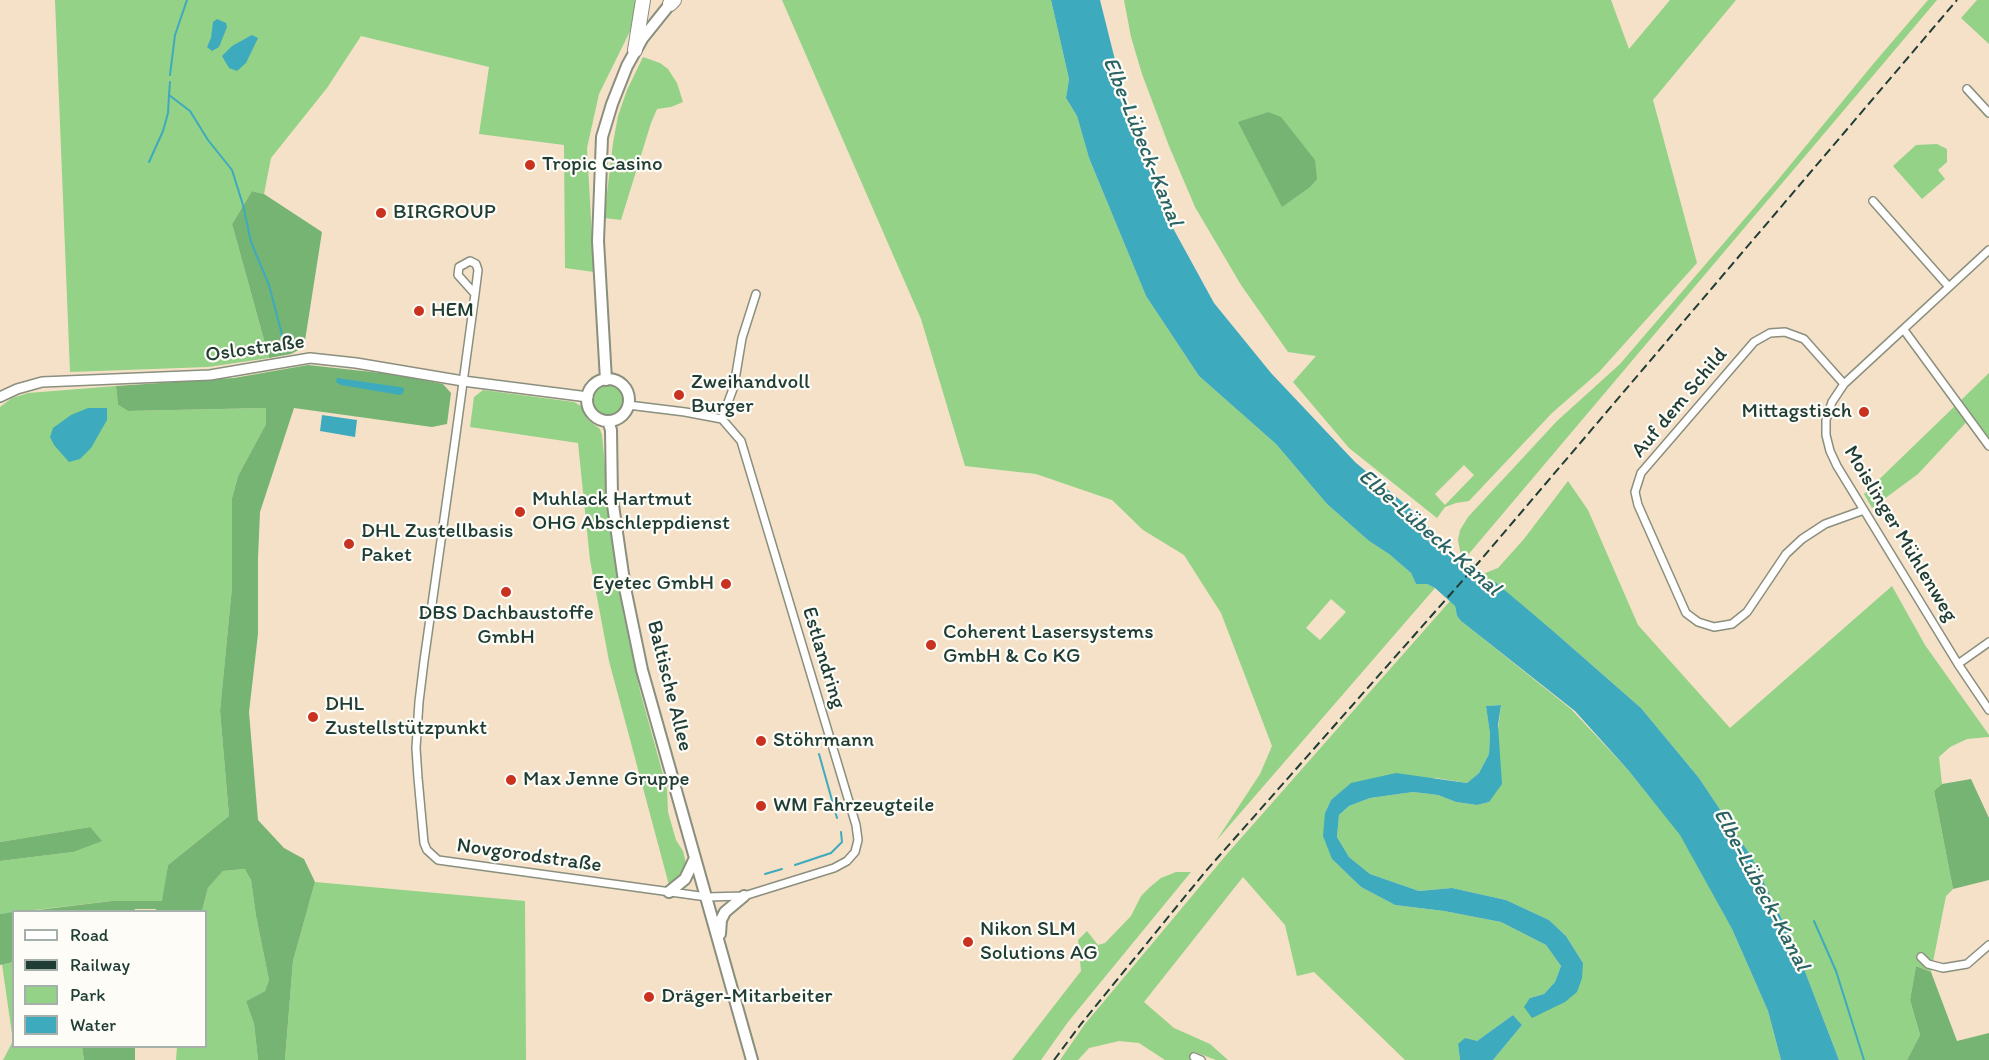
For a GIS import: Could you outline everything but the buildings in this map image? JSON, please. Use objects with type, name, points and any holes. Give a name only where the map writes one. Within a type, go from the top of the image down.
[{"type":"highway","points":[[635,50],[643,0]]},
{"type":"main road","points":[[606,380],[598,241],[602,137],[620,82],[635,50],[671,1]]},
{"type":"main road","points":[[606,380],[614,380],[622,385],[628,396],[628,405],[620,417],[608,421],[594,415],[588,406],[588,397],[594,384],[606,380]]},
{"type":"main road","name":"Baltische Allee","points":[[608,421],[611,430],[612,498],[642,670],[752,1060]]},
{"type":"main road","points":[[669,892],[685,879],[695,858]]},
{"type":"main road","points":[[720,944],[721,920],[730,906],[744,896]]},
{"type":"street","points":[[1967,88],[1989,113]]},
{"type":"street","points":[[1873,201],[1949,287]]},
{"type":"street","name":"Moislinger Mühlenweg","points":[[1989,250],[1844,384],[1832,402],[1826,420],[1826,435],[1836,463],[1958,664],[1989,710]]},
{"type":"street","name":"Novgorodstraße","points":[[475,294],[419,702],[416,748],[424,843],[427,850],[438,860],[706,897]]},
{"type":"street","points":[[628,405],[722,419],[734,386],[742,338],[756,294]]},
{"type":"street","points":[[1904,330],[1989,446]]},
{"type":"street","name":"Auf dem Schild","points":[[1844,384],[1804,339],[1785,332],[1770,333],[1754,342],[1641,473],[1635,492],[1638,505],[1686,613],[1698,622],[1713,627],[1732,624],[1747,612],[1786,554],[1802,539],[1825,524],[1864,510]]},
{"type":"street","name":"Oslostraße","points":[[0,397],[17,389],[42,382],[210,375],[310,358],[588,397]]},
{"type":"street","name":"Estlandring","points":[[706,897],[744,896],[834,868],[847,861],[855,852],[858,840],[741,441],[722,419]]},
{"type":"street","points":[[1958,664],[1989,642]]},
{"type":"street","points":[[1921,957],[1928,964],[1936,967],[1959,966],[1973,961],[1989,945]]},
{"type":"green space","points":[[55,0],[639,0],[637,17],[599,94],[587,148],[594,272],[565,268],[564,145],[479,134],[489,67],[361,36],[327,88],[271,158],[264,194],[252,191],[232,224],[269,358],[208,367],[70,372]]},
{"type":"green space","points":[[782,0],[1051,0],[1069,79],[1066,98],[1077,116],[1089,158],[1146,296],[1199,376],[1276,444],[1327,504],[1369,541],[1411,573],[1416,584],[1427,584],[1435,588],[1216,841],[1260,774],[1272,746],[1221,613],[1184,555],[1143,530],[1112,500],[1036,474],[965,466],[921,319]],"holes":[[[1331,599],[1346,612],[1320,640],[1306,628]]]},
{"type":"green space","points":[[1124,0],[1611,0],[1629,49],[1670,0],[1736,0],[1653,100],[1697,263],[1599,372],[1552,413],[1469,501],[1445,507],[1437,518],[1349,448],[1293,382],[1316,356],[1288,352],[1241,285],[1195,207],[1169,146],[1131,37]],"holes":[[[1268,112],[1282,207],[1254,117]],[[1464,465],[1474,475],[1445,505],[1435,494]]]},
{"type":"green space","points":[[1928,0],[1937,0],[1467,556],[1461,556],[1458,540],[1460,530],[1468,517],[1557,421],[1620,364]]},
{"type":"green space","points":[[1977,0],[1989,0],[1989,44],[1961,18]]},
{"type":"green space","points":[[643,57],[660,63],[668,69],[677,83],[683,102],[657,109],[621,220],[604,218],[618,116],[627,90]]},
{"type":"green space","points":[[1268,112],[1281,117],[1315,160],[1317,179],[1310,187],[1282,207],[1238,122]]},
{"type":"green space","points":[[1937,144],[1947,149],[1947,162],[1938,170],[1945,179],[1922,199],[1893,166],[1916,145]]},
{"type":"green space","points":[[252,191],[264,194],[322,232],[304,347],[291,354],[269,358],[232,224]]},
{"type":"green space","points":[[308,365],[399,375],[443,384],[451,393],[447,424],[432,427],[294,408],[260,512],[258,634],[249,712],[258,820],[284,848],[304,859],[315,882],[293,961],[285,1060],[258,1060],[254,1024],[246,1001],[265,991],[269,980],[251,880],[245,869],[223,871],[208,888],[202,910],[38,910],[112,901],[162,901],[168,865],[229,816],[220,711],[232,587],[232,498],[238,476],[266,424],[266,408],[128,411],[118,405],[116,386],[234,378]]},
{"type":"green space","points":[[1989,373],[1989,439],[1972,416],[1918,474],[1872,508],[1864,494]]},
{"type":"green space","points":[[609,385],[620,390],[625,401],[620,412],[609,417],[598,412],[593,401],[598,390]]},
{"type":"green space","points":[[116,386],[118,405],[128,411],[266,408],[266,424],[238,476],[232,498],[232,587],[220,711],[229,816],[168,865],[163,901],[112,901],[34,910],[12,910],[12,913],[0,914],[0,861],[73,852],[90,827],[0,842],[0,407],[12,398],[28,393]]},
{"type":"green space","points":[[483,390],[574,402],[581,406],[588,420],[600,429],[614,557],[624,617],[640,691],[667,789],[668,812],[686,863],[686,871],[675,883],[669,885],[609,661],[590,560],[578,443],[470,427],[474,397]]},
{"type":"green space","points":[[1568,481],[1588,510],[1638,625],[1730,728],[1892,586],[1925,645],[1989,735],[1989,737],[1967,739],[1950,747],[1939,757],[1942,784],[1934,791],[1953,889],[1946,896],[1931,972],[1916,966],[1910,1000],[1920,1035],[1907,1060],[1839,1060],[1796,948],[1751,856],[1699,778],[1641,708],[1495,583],[1475,577],[1498,568],[1524,539]]},
{"type":"green space","points":[[1450,601],[1455,606],[1457,616],[1461,621],[1571,709],[1629,771],[1680,834],[1732,929],[1768,1011],[1781,1060],[1493,1060],[1522,1025],[1513,1015],[1477,1041],[1458,1044],[1460,1060],[1405,1060],[1314,972],[1297,976],[1285,925],[1243,877],[1144,1002],[1174,1028],[1210,1044],[1228,1060],[1216,1060],[1195,1052],[1192,1060],[1165,1060],[1139,1043],[1119,1041],[1089,1048],[1078,1060],[1060,1060],[1085,1024],[1227,854]],"holes":[[[1501,705],[1489,802],[1477,805],[1456,802],[1438,795],[1413,792],[1370,798],[1349,806],[1339,815],[1337,837],[1349,857],[1370,874],[1419,891],[1452,888],[1506,900],[1549,920],[1566,936],[1583,963],[1540,1012],[1532,1017],[1530,998],[1544,994],[1555,982],[1561,966],[1546,945],[1501,922],[1444,911],[1395,905],[1361,887],[1332,859],[1325,813],[1331,800],[1352,783],[1436,778],[1467,783],[1479,773],[1489,754],[1490,734],[1486,706]]]},
{"type":"green space","points":[[1971,779],[1989,818],[1989,880],[1953,889],[1934,791],[1942,784]]},
{"type":"green space","points":[[90,827],[102,841],[73,852],[0,861],[0,842]]},
{"type":"green space","points":[[246,869],[251,880],[269,980],[265,991],[246,1001],[254,1024],[258,1060],[176,1060],[177,1048],[207,1048],[207,910],[202,910],[208,888],[223,871]]},
{"type":"green space","points":[[1176,872],[1191,872],[1068,1022],[1041,1060],[1012,1060],[1081,971],[1078,940],[1087,931],[1098,945],[1105,943],[1131,916],[1141,896],[1150,887],[1161,878]]},
{"type":"green space","points":[[315,882],[525,901],[526,1060],[285,1060],[293,961]]},
{"type":"green space","points":[[12,912],[12,962],[0,965],[0,914]]},
{"type":"green space","points":[[12,962],[12,1034],[2,964]]},
{"type":"green space","points":[[1916,966],[1931,972],[1957,1041],[1989,1033],[1989,1060],[1907,1060],[1920,1035],[1910,1000]]},
{"type":"green space","points":[[12,1043],[12,1048],[82,1048],[84,1060],[3,1060]]},
{"type":"green space","points":[[82,1048],[135,1048],[135,1060],[84,1060]]},
{"type":"water","name":"Elbe-Lübeck-Kanal","points":[[1051,0],[1100,0],[1127,108],[1174,230],[1214,303],[1271,373],[1355,462],[1413,511],[1452,551],[1455,559],[1475,577],[1495,582],[1641,708],[1699,778],[1751,856],[1796,948],[1839,1060],[1781,1060],[1768,1011],[1732,929],[1680,835],[1629,771],[1575,711],[1461,621],[1457,616],[1455,606],[1435,588],[1427,584],[1416,584],[1411,573],[1369,541],[1327,504],[1276,444],[1199,376],[1146,296],[1089,158],[1077,116],[1066,98],[1069,79]]},
{"type":"water","points":[[217,19],[226,23],[227,27],[219,47],[212,51],[207,47],[213,22]]},
{"type":"water","points":[[252,35],[258,38],[246,63],[237,71],[229,68],[222,56],[232,46]]},
{"type":"water","points":[[337,378],[404,388],[400,395],[341,385],[336,382]]},
{"type":"water","points":[[88,408],[107,408],[107,420],[91,448],[80,459],[69,462],[50,437],[53,428],[71,415]]},
{"type":"water","points":[[322,415],[357,420],[355,437],[320,431]]},
{"type":"water","points":[[1501,705],[1498,725],[1502,784],[1489,802],[1477,805],[1456,802],[1438,795],[1413,792],[1370,798],[1349,806],[1339,815],[1337,837],[1349,857],[1370,874],[1419,891],[1452,888],[1506,900],[1549,920],[1566,936],[1583,963],[1582,978],[1577,992],[1565,1002],[1532,1018],[1524,1007],[1530,998],[1544,994],[1555,982],[1561,966],[1546,945],[1501,922],[1444,911],[1395,905],[1361,887],[1332,859],[1323,836],[1325,813],[1331,800],[1351,783],[1396,773],[1467,783],[1479,773],[1489,754],[1490,734],[1486,706]]},
{"type":"water","points":[[1513,1015],[1522,1025],[1493,1060],[1460,1060],[1458,1044],[1465,1038],[1477,1041]]},
{"type":"waterway","points":[[170,75],[175,35],[187,0]]},
{"type":"waterway","points":[[170,82],[169,95],[190,111],[208,140],[232,170],[251,242],[269,285],[286,350]]},
{"type":"waterway","points":[[149,162],[163,131],[168,113],[169,95]]},
{"type":"waterway","points":[[819,754],[837,818]]},
{"type":"waterway","points":[[795,865],[831,853],[842,842],[841,832]]},
{"type":"waterway","points":[[765,874],[782,869]]},
{"type":"waterway","points":[[1814,921],[1836,971],[1864,1060]]},
{"type":"railway","points":[[1054,1060],[1205,872],[1479,562],[1957,0]]},
{"type":"place","name":"Tropic Casino","points":[[530,165]]},
{"type":"place","name":"BIRGROUP","points":[[381,213]]},
{"type":"place","name":"HEM","points":[[419,311]]},
{"type":"place","name":"Zweihandvoll Burger","points":[[679,395]]},
{"type":"place","name":"Mittagstisch","points":[[1864,412]]},
{"type":"place","name":"Muhlack Hartmut OHG Abschleppdienst","points":[[520,512]]},
{"type":"place","name":"DHL Zustellbasis Paket","points":[[349,544]]},
{"type":"place","name":"Eyetec GmbH","points":[[726,584]]},
{"type":"place","name":"DBS Dachbaustoffe GmbH","points":[[506,592]]},
{"type":"place","name":"Coherent Lasersystems GmbH & Co KG","points":[[931,645]]},
{"type":"place","name":"DHL Zustellstützpunkt","points":[[313,717]]},
{"type":"place","name":"Stöhrmann","points":[[761,741]]},
{"type":"place","name":"Max Jenne Gruppe","points":[[511,780]]},
{"type":"place","name":"WM Fahrzeugteile","points":[[761,806]]},
{"type":"place","name":"Nikon SLM Solutions AG","points":[[968,942]]},
{"type":"place","name":"Dräger-Mitarbeiter","points":[[649,997]]}]
